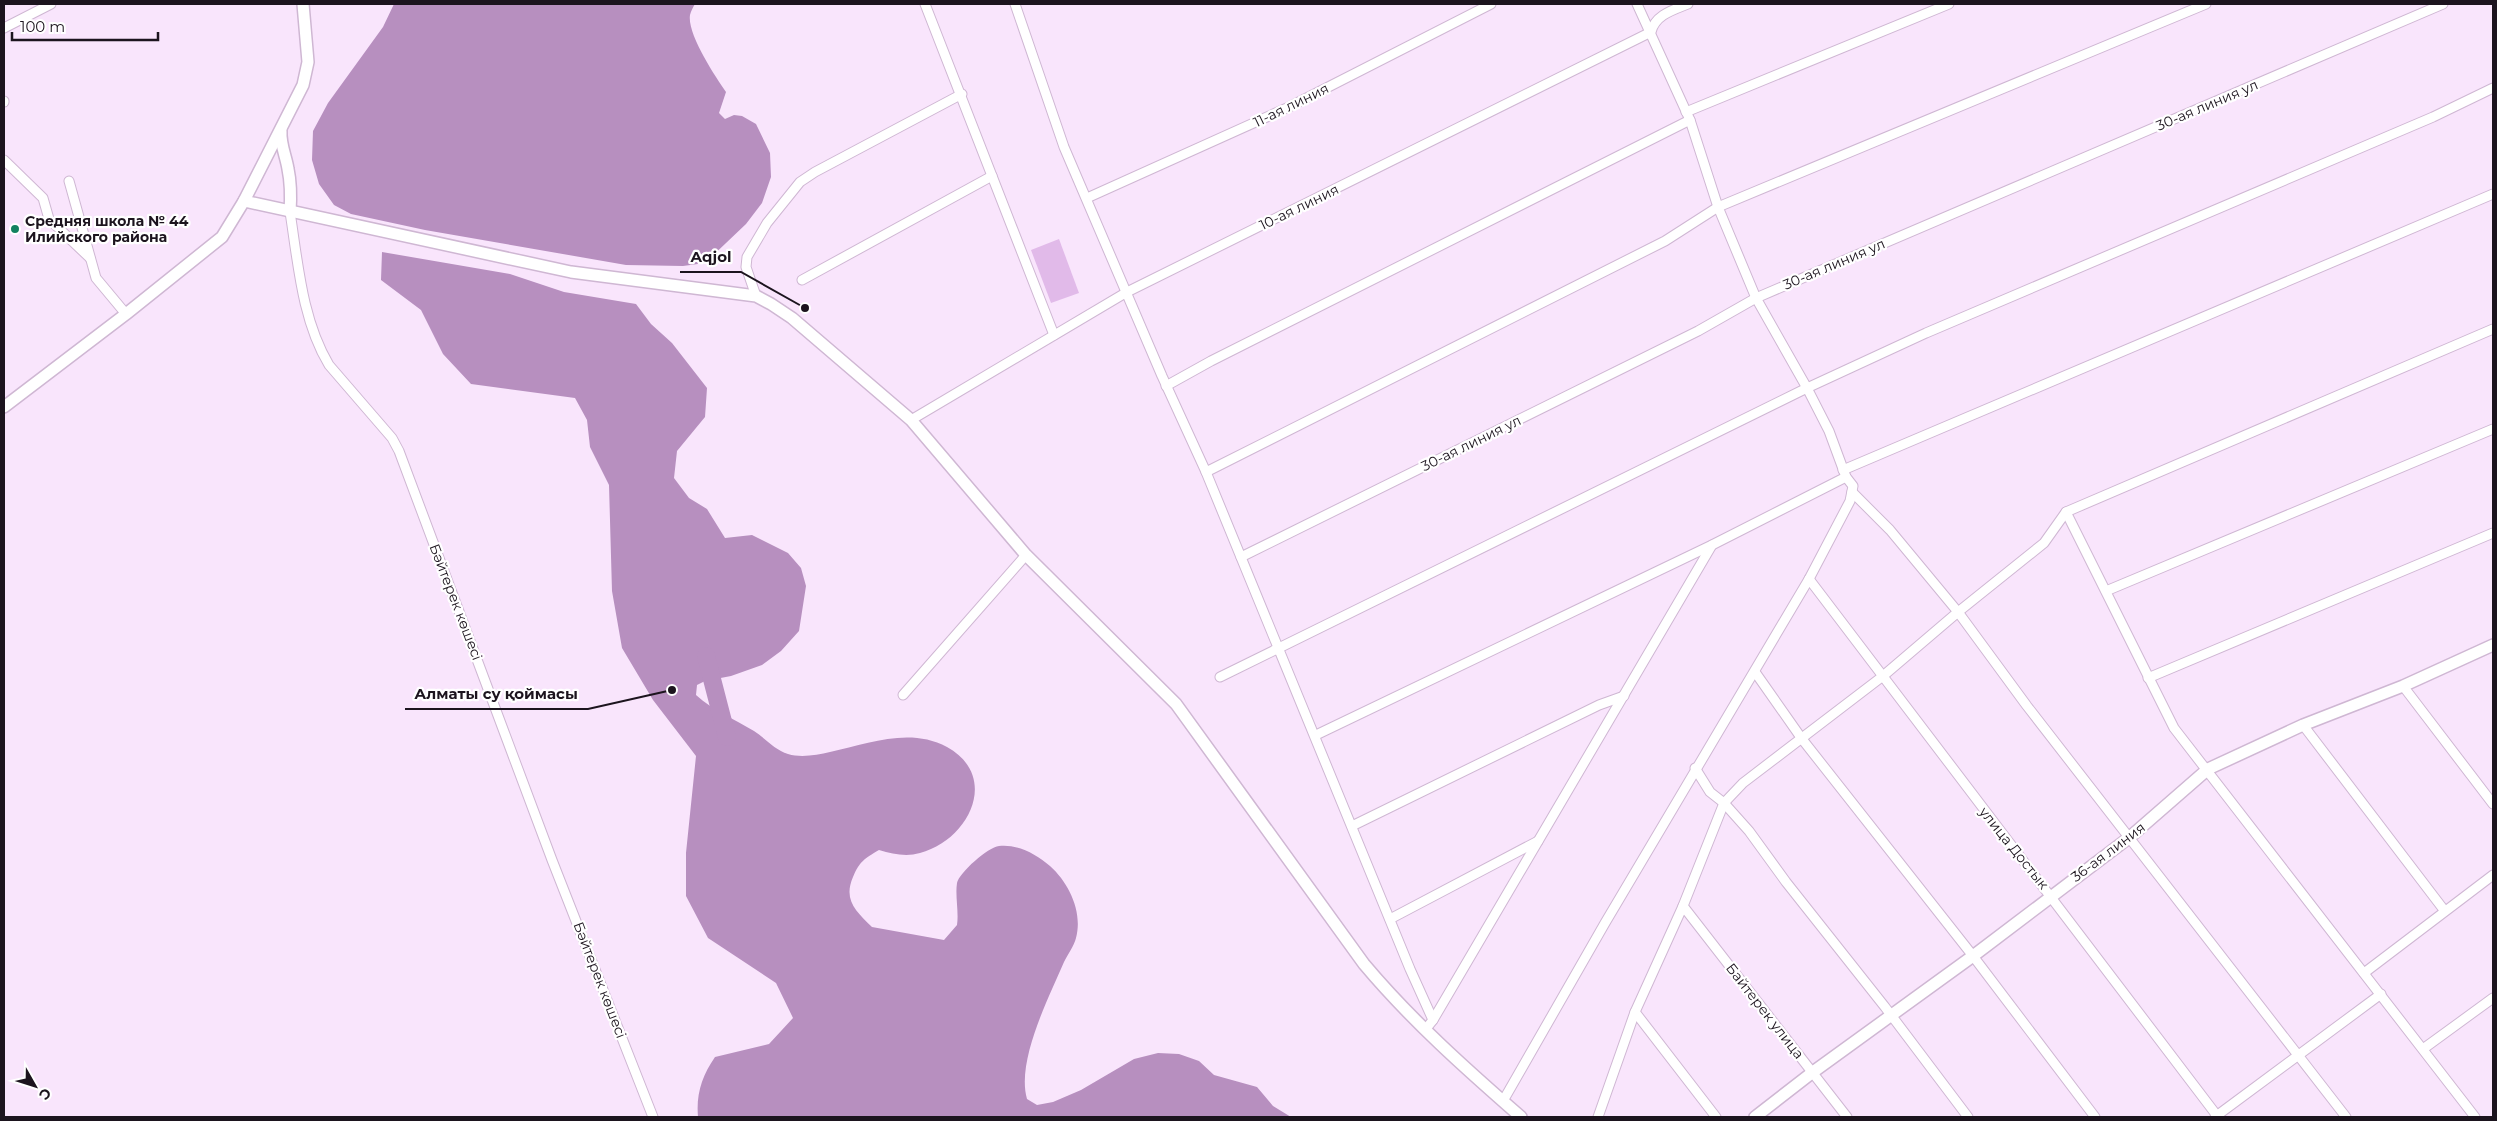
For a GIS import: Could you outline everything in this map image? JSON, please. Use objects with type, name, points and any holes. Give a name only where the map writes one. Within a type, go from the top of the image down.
[{"type":"street","points":[[4,28],[51,4]]},
{"type":"street","points":[[4,407],[126,314],[222,237],[244,201],[303,85],[308,62],[304,4]]},
{"type":"street","points":[[925,4],[962,94],[1054,335]]},
{"type":"street","points":[[1015,4],[1064,147],[1166,386],[1206,472],[1277,648],[1316,735],[1433,1020]]},
{"type":"street","name":"11-ая линия","points":[[1087,198],[1289,107],[1491,4]]},
{"type":"street","points":[[1503,1101],[1695,768],[1755,672],[1809,579],[1850,501],[1853,486],[1844,473],[1829,432],[1807,388],[1756,298],[1718,206],[1689,116],[1637,4]]},
{"type":"street","name":"10-ая линия","points":[[911,420],[1127,292],[1650,32],[1653,23],[1666,13],[1688,4]]},
{"type":"street","points":[[1166,386],[1211,361],[1689,116],[1949,4]]},
{"type":"street","points":[[1206,472],[1665,241],[1718,206],[2206,4]]},
{"type":"street","name":"30-ая линия ул","points":[[1241,557],[1698,331],[1756,298],[2443,4]]},
{"type":"street","points":[[1220,677],[1807,388],[1926,333],[2433,117],[2493,88]]},
{"type":"street","points":[[756,296],[746,267],[747,257],[768,223],[800,182],[814,172],[962,94]]},
{"type":"street","points":[[281,129],[280,139],[288,168],[291,196],[290,212]]},
{"type":"street","points":[[4,160],[43,198],[49,219],[90,258]]},
{"type":"street","points":[[802,280],[992,176]]},
{"type":"street","points":[[69,181],[96,278],[126,314]]},
{"type":"street","points":[[1316,735],[1712,545],[1844,473],[2493,194]]},
{"type":"street","points":[[244,201],[571,272],[756,296],[792,318],[911,420],[1026,555],[1176,704],[1364,964],[1425,1030],[1521,1117]]},
{"type":"street","name":"Бәйтерек көшесі","points":[[290,212],[304,306],[321,353],[329,365],[392,438],[399,450],[533,803],[552,860],[654,1117]]},
{"type":"street","points":[[1598,1117],[1635,1012],[1683,906],[1724,803],[1744,783],[1884,676],[1958,612],[2044,543],[2066,512],[2493,329]]},
{"type":"street","points":[[2106,591],[2493,429]]},
{"type":"street","points":[[1852,492],[1890,530],[1958,612],[2027,706],[2346,1117]]},
{"type":"street","points":[[2066,512],[2174,728],[2208,769],[2475,1117]]},
{"type":"street","points":[[2148,678],[2493,533]]},
{"type":"street","points":[[1425,1030],[1433,1020],[1712,545]]},
{"type":"street","points":[[903,695],[1026,555]]},
{"type":"street","name":"улица Достык","points":[[1809,579],[1884,676],[1980,806],[2051,895],[2217,1117]]},
{"type":"street","name":"36-ая линия","points":[[1755,1117],[2130,837],[2208,769],[2303,725],[2403,686],[2493,645]]},
{"type":"street","points":[[1755,672],[1802,739],[1973,956],[2095,1117]]},
{"type":"street","points":[[2403,686],[2493,804]]},
{"type":"street","points":[[1352,826],[1590,709],[1624,696]]},
{"type":"street","points":[[2303,725],[2444,910]]},
{"type":"street","points":[[1695,768],[1710,792],[1724,803],[1749,831],[1968,1117]]},
{"type":"street","points":[[1390,919],[1538,841]]},
{"type":"street","points":[[2364,973],[2444,910],[2493,875]]},
{"type":"street","name":"Байтерек улица","points":[[1683,906],[1847,1117]]},
{"type":"street","points":[[2217,1117],[2381,994]]},
{"type":"street","points":[[2423,1048],[2493,998]]},
{"type":"street","points":[[1635,1012],[1716,1117]]},
{"type":"shaded area","points":[[394,4],[695,4],[690,15],[693,33],[703,55],[726,92],[719,113],[725,119],[734,115],[742,116],[756,124],[770,153],[771,177],[762,203],[746,224],[705,263],[683,266],[626,265],[425,230],[351,214],[334,205],[319,184],[312,160],[313,131],[328,103],[383,27]]},
{"type":"shaded area","points":[[1059,239],[1079,293],[1051,303],[1031,250]]},
{"type":"shaded area","points":[[382,252],[510,274],[564,292],[636,304],[651,324],[672,343],[707,388],[705,417],[677,451],[674,478],[689,498],[707,509],[725,538],[752,535],[788,553],[801,568],[806,586],[799,631],[781,651],[762,665],[697,685],[696,695],[710,706],[754,731],[774,747],[788,754],[798,756],[814,755],[889,739],[918,738],[933,741],[947,747],[963,760],[972,775],[975,791],[972,807],[964,822],[952,836],[937,846],[910,855],[899,855],[879,850],[863,861],[858,867],[850,885],[850,899],[856,910],[872,927],[944,940],[957,925],[957,883],[959,879],[968,867],[994,847],[1020,848],[1045,862],[1057,873],[1073,899],[1078,918],[1078,928],[1075,941],[1043,1011],[1030,1048],[1026,1066],[1025,1084],[1027,1099],[1037,1105],[1053,1102],[1081,1090],[1134,1059],[1158,1053],[1179,1054],[1199,1061],[1214,1075],[1257,1087],[1273,1106],[1291,1117],[698,1117],[699,1093],[707,1071],[715,1057],[769,1044],[793,1018],[776,983],[708,938],[686,896],[686,853],[696,756],[653,700],[622,648],[612,591],[609,485],[590,447],[587,420],[575,398],[471,384],[443,354],[421,310],[381,280]]},
{"type":"waterway","points":[[706,656],[727,737]]},
{"type":"place","name":"Средняя школа № 44 Илийского района","points":[[15,229]]},
{"type":"place","name":"Aqjol","points":[[805,308]]},
{"type":"place","name":"Алматы су қоймасы","points":[[672,690]]}]
